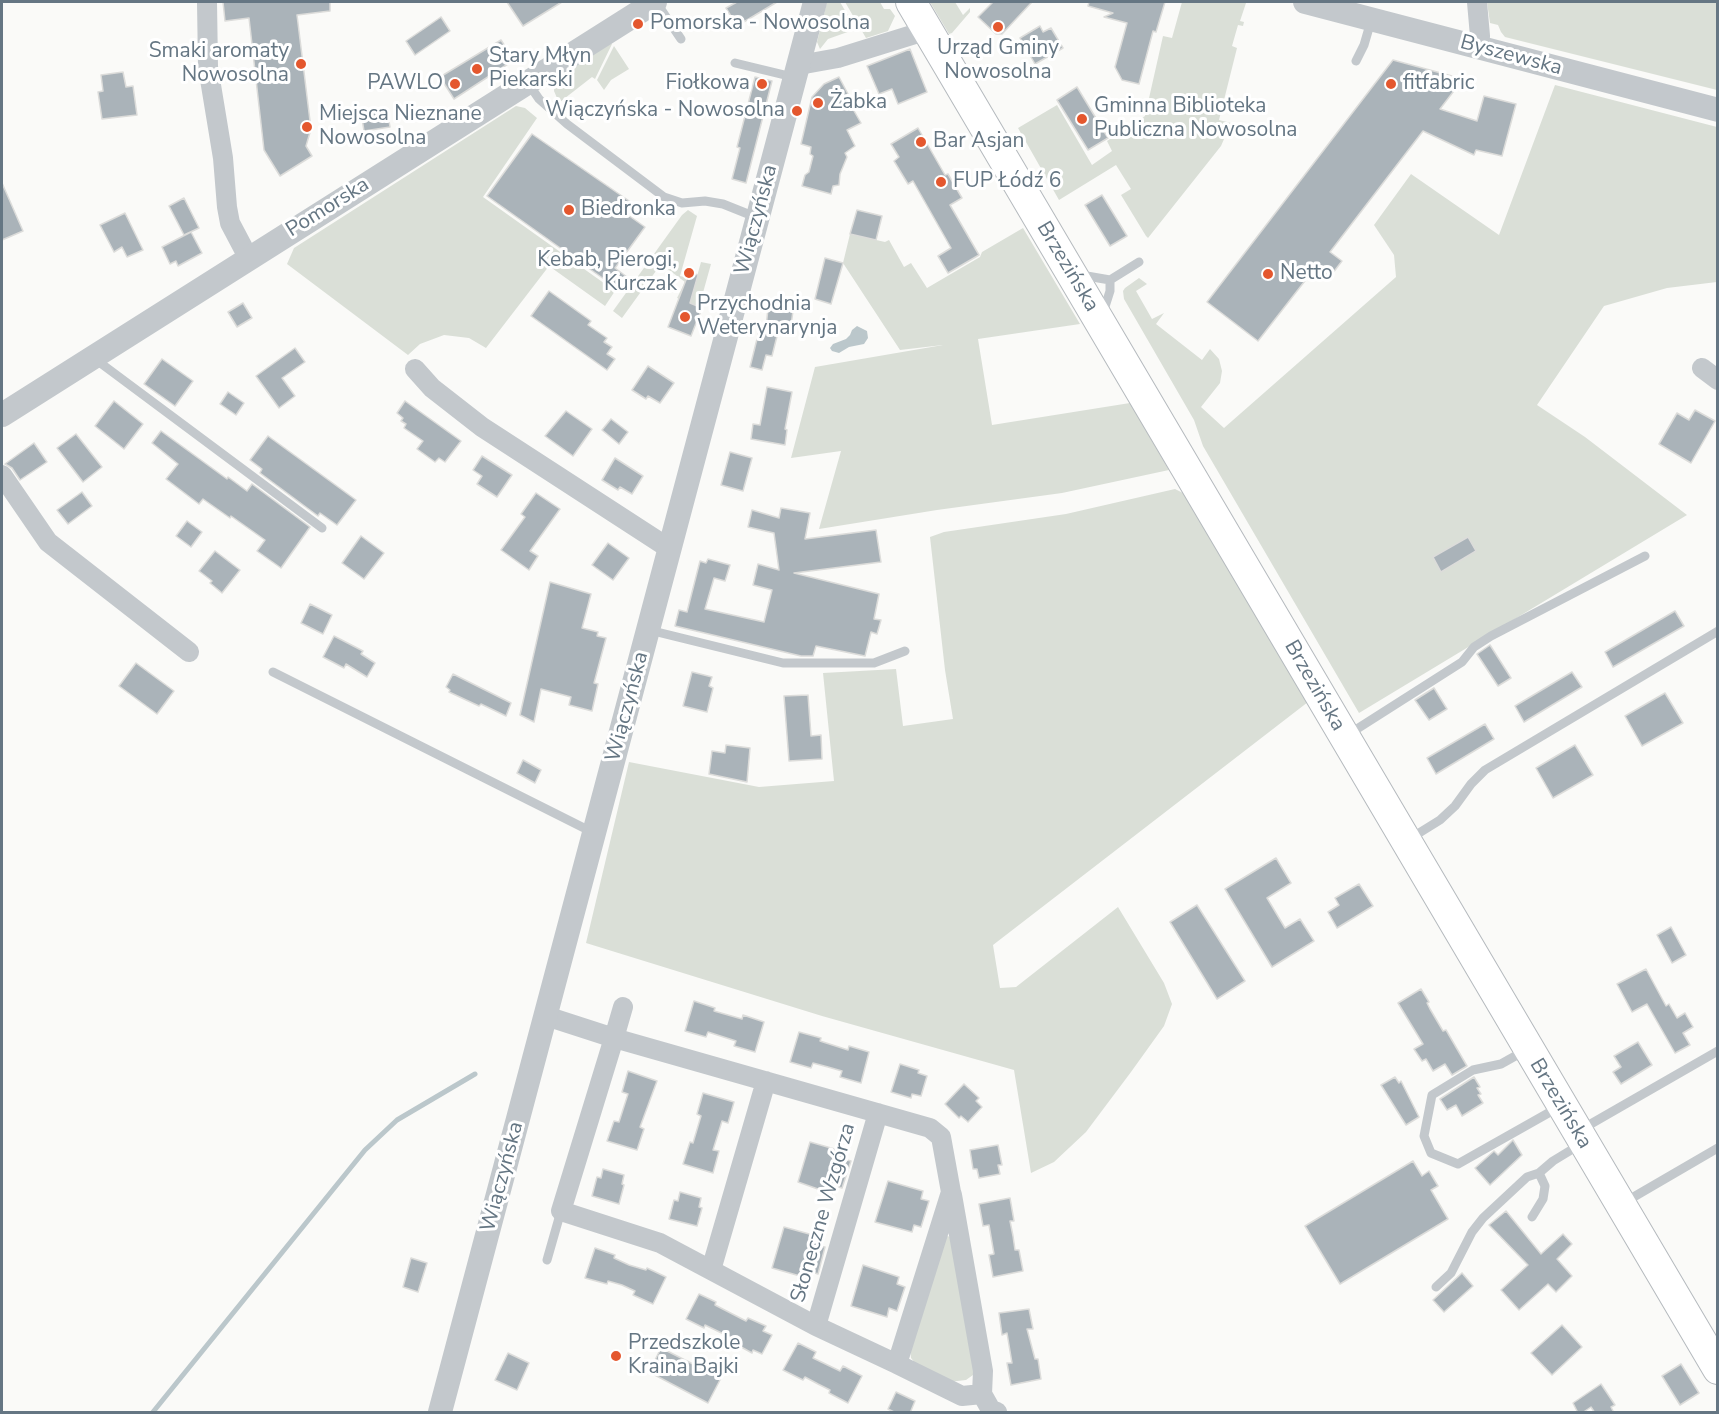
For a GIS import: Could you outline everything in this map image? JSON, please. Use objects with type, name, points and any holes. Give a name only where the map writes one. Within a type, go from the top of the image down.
[{"type":"main road","name":"Brzezińska","points":[[911,2],[1718,1369]]},
{"type":"street","points":[[207,2],[208,67],[223,158],[227,207],[230,224],[249,259]]},
{"type":"street","name":"Wiączyńska","points":[[440,1413],[815,2]]},
{"type":"street","name":"Byszewska","points":[[1305,2],[1718,111]]},
{"type":"street","points":[[1477,2],[1479,48]]},
{"type":"street","name":"Pomorska","points":[[2,415],[651,3]]},
{"type":"street","points":[[797,71],[928,30]]},
{"type":"street","points":[[415,369],[432,388],[482,427],[670,549]]},
{"type":"street","points":[[2,475],[48,542],[189,652]]},
{"type":"street","points":[[561,1211],[623,1007]]},
{"type":"street","name":"Słoneczne Wzgórza","points":[[546,1016],[614,1038],[930,1128],[941,1137],[983,1371],[982,1394],[962,1396],[816,1326],[645,1237],[561,1211]]},
{"type":"street","points":[[711,1270],[766,1081]]},
{"type":"street","name":"Słoneczne Wzgórza","points":[[816,1326],[878,1113]]},
{"type":"street","name":"Słoneczne Wzgórza","points":[[897,1364],[951,1192]]},
{"type":"street","points":[[982,1394],[991,1410],[997,1413]]},
{"type":"lane","points":[[651,3],[681,39]]},
{"type":"lane","points":[[1356,61],[1372,19]]},
{"type":"lane","points":[[735,63],[797,71]]},
{"type":"lane","points":[[528,83],[539,99],[561,120],[664,198],[682,203],[705,201],[723,204],[758,218]]},
{"type":"lane","points":[[1069,270],[1080,275],[1110,280],[1139,262]]},
{"type":"lane","points":[[1102,327],[1103,313],[1110,291],[1110,280]]},
{"type":"lane","points":[[93,357],[322,528]]},
{"type":"lane","points":[[1344,737],[1462,662],[1474,648],[1491,636],[1645,556]]},
{"type":"lane","points":[[649,630],[783,663],[874,663],[905,651]]},
{"type":"lane","points":[[1406,841],[1440,820],[1485,770],[1718,631]]},
{"type":"lane","points":[[273,672],[595,833]]},
{"type":"lane","points":[[1528,1049],[1501,1064],[1473,1070],[1432,1095],[1424,1136],[1431,1153],[1458,1164],[1561,1106]]},
{"type":"lane","points":[[1436,1287],[1451,1273],[1472,1232],[1483,1218],[1527,1177],[1539,1173],[1580,1137],[1718,1051]]},
{"type":"lane","points":[[1620,1205],[1718,1148]]},
{"type":"lane","points":[[1532,1217],[1543,1199],[1545,1186],[1539,1173]]},
{"type":"lane","points":[[547,1260],[561,1211]]},
{"type":"shaded area","points":[[827,2],[840,2],[856,29],[828,39],[820,49],[817,42]]},
{"type":"shaded area","points":[[845,2],[880,2],[884,9],[890,9],[895,16],[888,31],[866,38]]},
{"type":"shaded area","points":[[930,2],[955,2],[963,15],[970,8],[970,12],[949,34]]},
{"type":"shaded area","points":[[1182,2],[1246,3],[1240,21],[1244,22],[1243,26],[1238,25],[1232,46],[1237,48],[1219,120],[1231,123],[1221,146],[1148,238],[1121,195],[1131,189],[1116,165],[1059,200],[1018,128],[1057,105],[1092,165],[1112,151],[1107,141],[1145,116],[1163,36],[1172,38]]},
{"type":"shaded area","points":[[1487,2],[1717,2],[1717,90],[1505,37],[1498,25],[1490,23]]},
{"type":"shaded area","points":[[610,43],[612,44],[595,79],[592,77],[560,102],[568,112],[564,114],[552,102],[557,98],[554,91],[555,83],[562,74]]},
{"type":"shaded area","points":[[614,46],[629,69],[611,80],[604,90],[597,80]]},
{"type":"shaded area","points":[[1555,85],[1717,127],[1717,282],[1667,288],[1604,306],[1537,405],[1585,437],[1687,515],[1359,713],[1203,446],[1194,420],[1124,299],[1123,291],[1139,278],[1147,284],[1136,291],[1152,319],[1164,313],[1156,324],[1202,360],[1210,349],[1219,359],[1222,371],[1220,383],[1201,407],[1224,428],[1396,277],[1394,255],[1374,225],[1411,174],[1499,235]]},
{"type":"shaded area","points":[[516,106],[525,108],[537,118],[483,197],[615,291],[605,306],[549,266],[486,348],[469,338],[444,335],[420,344],[408,355],[287,264],[294,248]]},
{"type":"shaded area","points":[[688,210],[697,216],[680,276],[696,280],[701,262],[711,264],[699,307],[677,298],[685,282],[661,264],[622,318],[613,311],[682,215]]},
{"type":"shaded area","points":[[1023,228],[1080,324],[978,339],[992,425],[1130,403],[1169,470],[1062,493],[819,529],[841,451],[791,458],[815,367],[943,345],[900,350],[843,263],[850,234],[885,242],[889,240],[904,267],[911,263],[927,288],[980,257],[982,252]]},
{"type":"shaded area","points":[[857,326],[867,331],[868,338],[864,344],[849,347],[839,353],[832,351],[830,348],[833,344],[846,339]]},
{"type":"shaded area","points":[[1175,489],[1185,494],[1308,702],[993,945],[1000,988],[1016,987],[1118,907],[1164,983],[1172,1004],[1164,1026],[1131,1072],[1086,1132],[1054,1162],[1031,1173],[1014,1070],[822,1016],[586,943],[629,762],[759,787],[834,781],[823,673],[896,669],[903,726],[953,719],[930,537],[944,532],[1066,514]]},
{"type":"shaded area","points":[[947,1236],[951,1237],[976,1369],[973,1375],[966,1380],[949,1382],[915,1363],[911,1358],[910,1348]]},
{"type":"building","points":[[223,2],[330,2],[330,11],[297,15],[311,129],[306,146],[312,156],[280,176],[264,150],[249,18],[225,21]]},
{"type":"building","points":[[507,2],[562,2],[523,26]]},
{"type":"building","points":[[737,2],[777,2],[737,26],[726,8]]},
{"type":"building","name":"Urząd Gminy Nowosolna","points":[[993,2],[1032,2],[1002,34],[996,34],[978,17]]},
{"type":"building","points":[[1089,2],[1165,2],[1156,32],[1153,31],[1139,84],[1122,80],[1115,67],[1127,23],[1104,17],[1113,13],[1088,6]]},
{"type":"building","points":[[441,17],[450,31],[415,55],[406,41]]},
{"type":"building","points":[[1040,26],[1043,32],[1051,28],[1063,48],[1035,64],[1020,38]]},
{"type":"building","name":"Stary Młyn Piekarski","points":[[501,40],[514,60],[454,99],[440,77]]},
{"type":"building","points":[[910,49],[927,92],[898,104],[892,89],[879,94],[867,66]]},
{"type":"building","points":[[1393,60],[1463,79],[1440,109],[1477,121],[1484,96],[1516,104],[1502,156],[1476,150],[1474,155],[1423,131],[1330,252],[1342,261],[1329,278],[1315,268],[1258,341],[1207,302]]},
{"type":"building","points":[[123,72],[126,87],[133,86],[137,115],[102,119],[98,92],[103,91],[101,75]]},
{"type":"building","points":[[755,77],[772,81],[746,183],[732,179],[740,148],[737,147]]},
{"type":"building","points":[[839,77],[848,94],[846,97],[861,123],[847,130],[855,146],[845,153],[847,157],[840,174],[839,185],[833,186],[831,194],[802,186],[813,156],[810,154],[811,147],[801,144],[812,97],[824,84]]},
{"type":"building","name":"Gminna Biblioteka Publiczna Nowosolna","points":[[1077,87],[1108,138],[1088,150],[1057,100]]},
{"type":"building","points":[[387,108],[390,127],[364,131],[361,112]]},
{"type":"building","points":[[918,128],[945,175],[948,174],[962,198],[950,205],[979,255],[948,273],[938,256],[951,248],[913,181],[908,184],[894,161],[899,157],[891,144]]},
{"type":"building","name":"Biedronka","points":[[532,134],[635,205],[628,215],[645,227],[615,268],[627,277],[618,289],[487,196]]},
{"type":"building","points":[[2,183],[23,231],[2,240]]},
{"type":"building","points":[[1102,195],[1127,236],[1110,246],[1085,205]]},
{"type":"building","points":[[184,198],[199,228],[184,235],[169,206]]},
{"type":"building","points":[[857,210],[882,216],[876,240],[850,234]]},
{"type":"building","points":[[125,213],[143,250],[127,257],[122,247],[114,252],[100,225]]},
{"type":"building","points":[[191,232],[202,253],[178,266],[176,261],[170,264],[162,247]]},
{"type":"building","points":[[825,258],[843,263],[831,304],[815,299]]},
{"type":"building","name":"Przychodnia Weterynarynja","points":[[689,272],[698,275],[690,303],[702,308],[691,336],[668,327]]},
{"type":"building","points":[[549,291],[591,321],[588,325],[607,338],[604,342],[612,347],[607,354],[615,359],[607,370],[531,316]]},
{"type":"building","points":[[243,303],[252,318],[237,327],[228,312]]},
{"type":"building","points":[[768,308],[793,311],[791,325],[780,324],[772,356],[766,355],[762,370],[750,367],[760,327],[766,328]]},
{"type":"building","points":[[295,348],[305,362],[282,378],[295,396],[279,408],[256,376]]},
{"type":"building","points":[[162,359],[193,381],[175,406],[144,384]]},
{"type":"building","points":[[648,366],[674,383],[660,403],[648,396],[646,399],[632,390]]},
{"type":"building","points":[[767,387],[792,392],[785,429],[787,430],[785,445],[751,439],[753,424],[760,425]]},
{"type":"building","points":[[228,392],[244,403],[236,415],[220,404]]},
{"type":"building","points":[[114,401],[143,424],[124,449],[95,426]]},
{"type":"building","points":[[405,401],[461,441],[445,462],[439,458],[435,462],[417,449],[423,441],[404,428],[406,424],[401,421],[403,418],[397,413]]},
{"type":"building","points":[[1695,410],[1715,421],[1691,463],[1659,444],[1677,413],[1689,420]]},
{"type":"building","points":[[566,411],[592,429],[573,456],[545,436]]},
{"type":"building","points":[[611,419],[628,432],[619,444],[602,430]]},
{"type":"building","points":[[161,431],[247,491],[252,484],[310,527],[281,568],[257,551],[265,540],[203,499],[199,504],[166,479],[178,464],[152,443]]},
{"type":"building","points":[[76,434],[102,467],[83,482],[57,448]]},
{"type":"building","points":[[268,436],[356,500],[337,525],[320,513],[318,516],[260,473],[262,469],[250,460]]},
{"type":"building","points":[[34,443],[47,462],[20,480],[12,468],[5,464]]},
{"type":"building","points":[[730,452],[752,458],[743,491],[721,485]]},
{"type":"building","points":[[482,456],[512,475],[497,497],[477,484],[482,476],[473,470]]},
{"type":"building","points":[[615,458],[643,476],[632,494],[620,487],[618,490],[602,480]]},
{"type":"building","points":[[82,492],[92,506],[68,524],[57,510]]},
{"type":"building","points":[[536,493],[560,509],[530,551],[538,556],[529,570],[501,550],[525,517],[521,514]]},
{"type":"building","points":[[781,508],[810,513],[805,539],[876,530],[881,562],[794,573],[879,594],[874,619],[881,620],[877,634],[871,632],[865,656],[816,646],[813,656],[801,656],[675,626],[679,610],[687,612],[700,561],[706,563],[708,559],[730,565],[725,581],[714,578],[705,609],[764,622],[772,590],[753,585],[758,564],[779,570],[774,533],[748,527],[752,510],[779,518]]},
{"type":"building","points":[[187,521],[202,532],[191,547],[176,536]]},
{"type":"building","points":[[361,536],[384,553],[364,579],[342,563]]},
{"type":"building","points":[[1468,537],[1476,551],[1441,572],[1433,557]]},
{"type":"building","points":[[608,543],[629,558],[613,580],[592,565]]},
{"type":"building","points":[[215,551],[240,570],[222,593],[199,571]]},
{"type":"building","points":[[550,582],[591,594],[582,628],[598,632],[597,636],[606,638],[594,683],[598,684],[592,711],[569,705],[571,697],[541,689],[534,722],[520,715]]},
{"type":"building","points":[[310,604],[332,615],[323,634],[301,623]]},
{"type":"building","points":[[1675,611],[1684,626],[1613,667],[1605,652]]},
{"type":"building","points":[[334,636],[363,651],[361,654],[375,663],[367,677],[346,664],[344,668],[323,657]]},
{"type":"building","points":[[1490,645],[1511,678],[1498,686],[1477,654]]},
{"type":"building","points":[[136,663],[174,691],[157,714],[119,686]]},
{"type":"building","points":[[692,672],[712,677],[709,686],[713,688],[707,712],[683,706]]},
{"type":"building","points":[[1572,672],[1582,687],[1524,722],[1515,706]]},
{"type":"building","points":[[453,674],[511,703],[506,716],[449,692],[450,690],[446,687]]},
{"type":"building","points":[[1434,688],[1447,709],[1429,720],[1415,700]]},
{"type":"building","points":[[1665,693],[1683,723],[1642,746],[1625,716]]},
{"type":"building","points":[[808,695],[811,736],[821,735],[822,759],[789,761],[784,696]]},
{"type":"building","points":[[1485,724],[1494,739],[1436,774],[1427,758]]},
{"type":"building","points":[[726,745],[750,748],[747,782],[709,774],[712,751],[725,753]]},
{"type":"building","points":[[1575,745],[1593,775],[1553,798],[1536,768]]},
{"type":"building","points":[[523,760],[541,770],[535,783],[517,773]]},
{"type":"building","points":[[1276,858],[1291,883],[1267,898],[1285,928],[1300,919],[1314,941],[1272,967],[1225,889]]},
{"type":"building","points":[[1359,884],[1373,906],[1337,928],[1328,912],[1339,905],[1335,898]]},
{"type":"building","points":[[1197,905],[1245,981],[1217,999],[1170,922]]},
{"type":"building","points":[[1671,927],[1686,955],[1672,963],[1657,935]]},
{"type":"building","points":[[1646,969],[1666,1006],[1669,1004],[1677,1018],[1685,1013],[1693,1027],[1683,1033],[1690,1045],[1675,1053],[1647,1004],[1632,1012],[1617,984]]},
{"type":"building","points":[[1421,989],[1443,1031],[1446,1030],[1467,1066],[1452,1075],[1445,1064],[1433,1071],[1426,1059],[1422,1061],[1414,1049],[1423,1044],[1398,1003]]},
{"type":"building","points":[[694,1001],[715,1008],[714,1011],[742,1019],[743,1015],[764,1022],[755,1052],[734,1046],[736,1041],[708,1032],[706,1037],[685,1031]]},
{"type":"building","points":[[799,1032],[821,1038],[820,1041],[848,1050],[849,1046],[869,1052],[861,1083],[840,1077],[842,1071],[813,1063],[811,1068],[790,1062]]},
{"type":"building","points":[[1638,1042],[1652,1065],[1621,1084],[1613,1072],[1621,1067],[1614,1056]]},
{"type":"building","points":[[900,1064],[919,1070],[918,1073],[927,1076],[921,1096],[912,1094],[911,1098],[891,1092]]},
{"type":"building","points":[[628,1071],[657,1081],[640,1127],[644,1129],[637,1150],[607,1141],[614,1121],[619,1122],[628,1094],[622,1092]]},
{"type":"building","points":[[1395,1077],[1399,1083],[1401,1081],[1419,1117],[1406,1125],[1381,1085]]},
{"type":"building","points":[[1474,1077],[1480,1087],[1477,1088],[1481,1094],[1478,1095],[1483,1103],[1462,1116],[1456,1105],[1447,1110],[1440,1099]]},
{"type":"building","points":[[964,1084],[979,1098],[976,1101],[982,1107],[968,1122],[961,1116],[959,1118],[945,1104]]},
{"type":"building","points":[[703,1093],[734,1102],[728,1123],[722,1121],[713,1150],[719,1151],[713,1173],[683,1164],[690,1142],[693,1143],[701,1116],[697,1114]]},
{"type":"building","points":[[1513,1140],[1522,1155],[1490,1185],[1475,1168],[1494,1151],[1498,1155]]},
{"type":"building","points":[[810,1142],[845,1152],[842,1159],[851,1161],[842,1188],[835,1186],[832,1194],[798,1182]]},
{"type":"building","points":[[998,1145],[1002,1165],[998,1165],[1000,1174],[979,1178],[977,1169],[973,1169],[970,1150]]},
{"type":"building","points":[[1413,1161],[1422,1176],[1429,1171],[1438,1186],[1431,1190],[1448,1219],[1340,1284],[1305,1226]]},
{"type":"building","points":[[603,1169],[624,1175],[619,1204],[592,1196],[597,1177],[601,1178]]},
{"type":"building","points":[[888,1181],[923,1191],[921,1199],[929,1201],[921,1227],[914,1225],[912,1232],[875,1222]]},
{"type":"building","points":[[680,1192],[701,1198],[699,1207],[702,1208],[697,1226],[669,1219],[674,1200],[678,1201]]},
{"type":"building","points":[[1010,1198],[1014,1221],[1010,1221],[1015,1250],[1019,1250],[1023,1271],[993,1277],[989,1255],[994,1254],[989,1225],[983,1226],[979,1204]]},
{"type":"building","points":[[1506,1211],[1541,1254],[1563,1234],[1572,1244],[1557,1259],[1572,1276],[1556,1292],[1548,1284],[1519,1310],[1501,1290],[1528,1265],[1489,1225]]},
{"type":"building","points":[[784,1227],[820,1237],[817,1246],[825,1247],[818,1274],[809,1271],[807,1278],[772,1268]]},
{"type":"building","points":[[595,1248],[615,1255],[614,1258],[629,1265],[646,1270],[647,1268],[666,1277],[653,1304],[633,1295],[635,1291],[622,1285],[608,1281],[607,1284],[585,1278]]},
{"type":"building","points":[[411,1258],[427,1263],[418,1292],[403,1287]]},
{"type":"building","points":[[863,1265],[899,1277],[897,1284],[905,1287],[897,1311],[889,1308],[887,1317],[851,1306]]},
{"type":"building","points":[[1462,1273],[1473,1286],[1444,1312],[1433,1300]]},
{"type":"building","points":[[699,1294],[746,1321],[748,1318],[766,1326],[763,1331],[772,1335],[762,1354],[753,1350],[752,1353],[734,1343],[736,1340],[705,1325],[704,1328],[686,1319]]},
{"type":"building","points":[[1029,1309],[1033,1329],[1027,1329],[1035,1359],[1038,1359],[1041,1379],[1011,1385],[1007,1363],[1012,1363],[1007,1333],[1002,1335],[999,1313]]},
{"type":"building","points":[[1562,1325],[1582,1347],[1552,1375],[1531,1353]]},
{"type":"building","points":[[798,1343],[816,1352],[813,1358],[840,1371],[843,1366],[862,1376],[848,1403],[829,1393],[830,1390],[805,1377],[803,1380],[783,1370]]},
{"type":"building","points":[[661,1348],[721,1378],[708,1403],[649,1372]]},
{"type":"building","points":[[508,1353],[529,1363],[517,1390],[495,1380]]},
{"type":"building","points":[[1681,1364],[1699,1393],[1680,1405],[1662,1376]]},
{"type":"building","points":[[1601,1384],[1615,1405],[1611,1407],[1614,1413],[1595,1413],[1591,1407],[1578,1413],[1573,1403]]},
{"type":"building","points":[[896,1392],[915,1401],[910,1413],[896,1413],[888,1409]]},
{"type":"waterway","points":[[153,1412],[365,1150],[397,1120],[475,1074]]},
{"type":"place","name":"Pomorska - Nowosolna","points":[[638,24]]},
{"type":"place","name":"Urząd Gminy Nowosolna","points":[[998,27]]},
{"type":"place","name":"Smaki aromaty Nowosolna","points":[[301,64]]},
{"type":"place","name":"Stary Młyn Piekarski","points":[[477,69]]},
{"type":"place","name":"PAWLO","points":[[455,84]]},
{"type":"place","name":"Fiołkowa","points":[[762,84]]},
{"type":"place","name":"fitfabric","points":[[1391,84]]},
{"type":"place","name":"Żabka","points":[[818,103]]},
{"type":"place","name":"Wiączyńska - Nowosolna","points":[[797,111]]},
{"type":"place","name":"Gminna Biblioteka Publiczna Nowosolna","points":[[1082,119]]},
{"type":"place","name":"Miejsca Nieznane Nowosolna","points":[[307,127]]},
{"type":"place","name":"Bar Asjan","points":[[921,142]]},
{"type":"place","name":"FUP Łódź 6","points":[[941,182]]},
{"type":"place","name":"Biedronka","points":[[569,210]]},
{"type":"place","name":"Kebab, Pierogi, Kurczak","points":[[689,273]]},
{"type":"place","name":"Netto","points":[[1268,274]]},
{"type":"place","name":"Przychodnia Weterynarynja","points":[[685,317]]},
{"type":"place","name":"Przedszkole Kraina Bajki","points":[[616,1356]]}]
